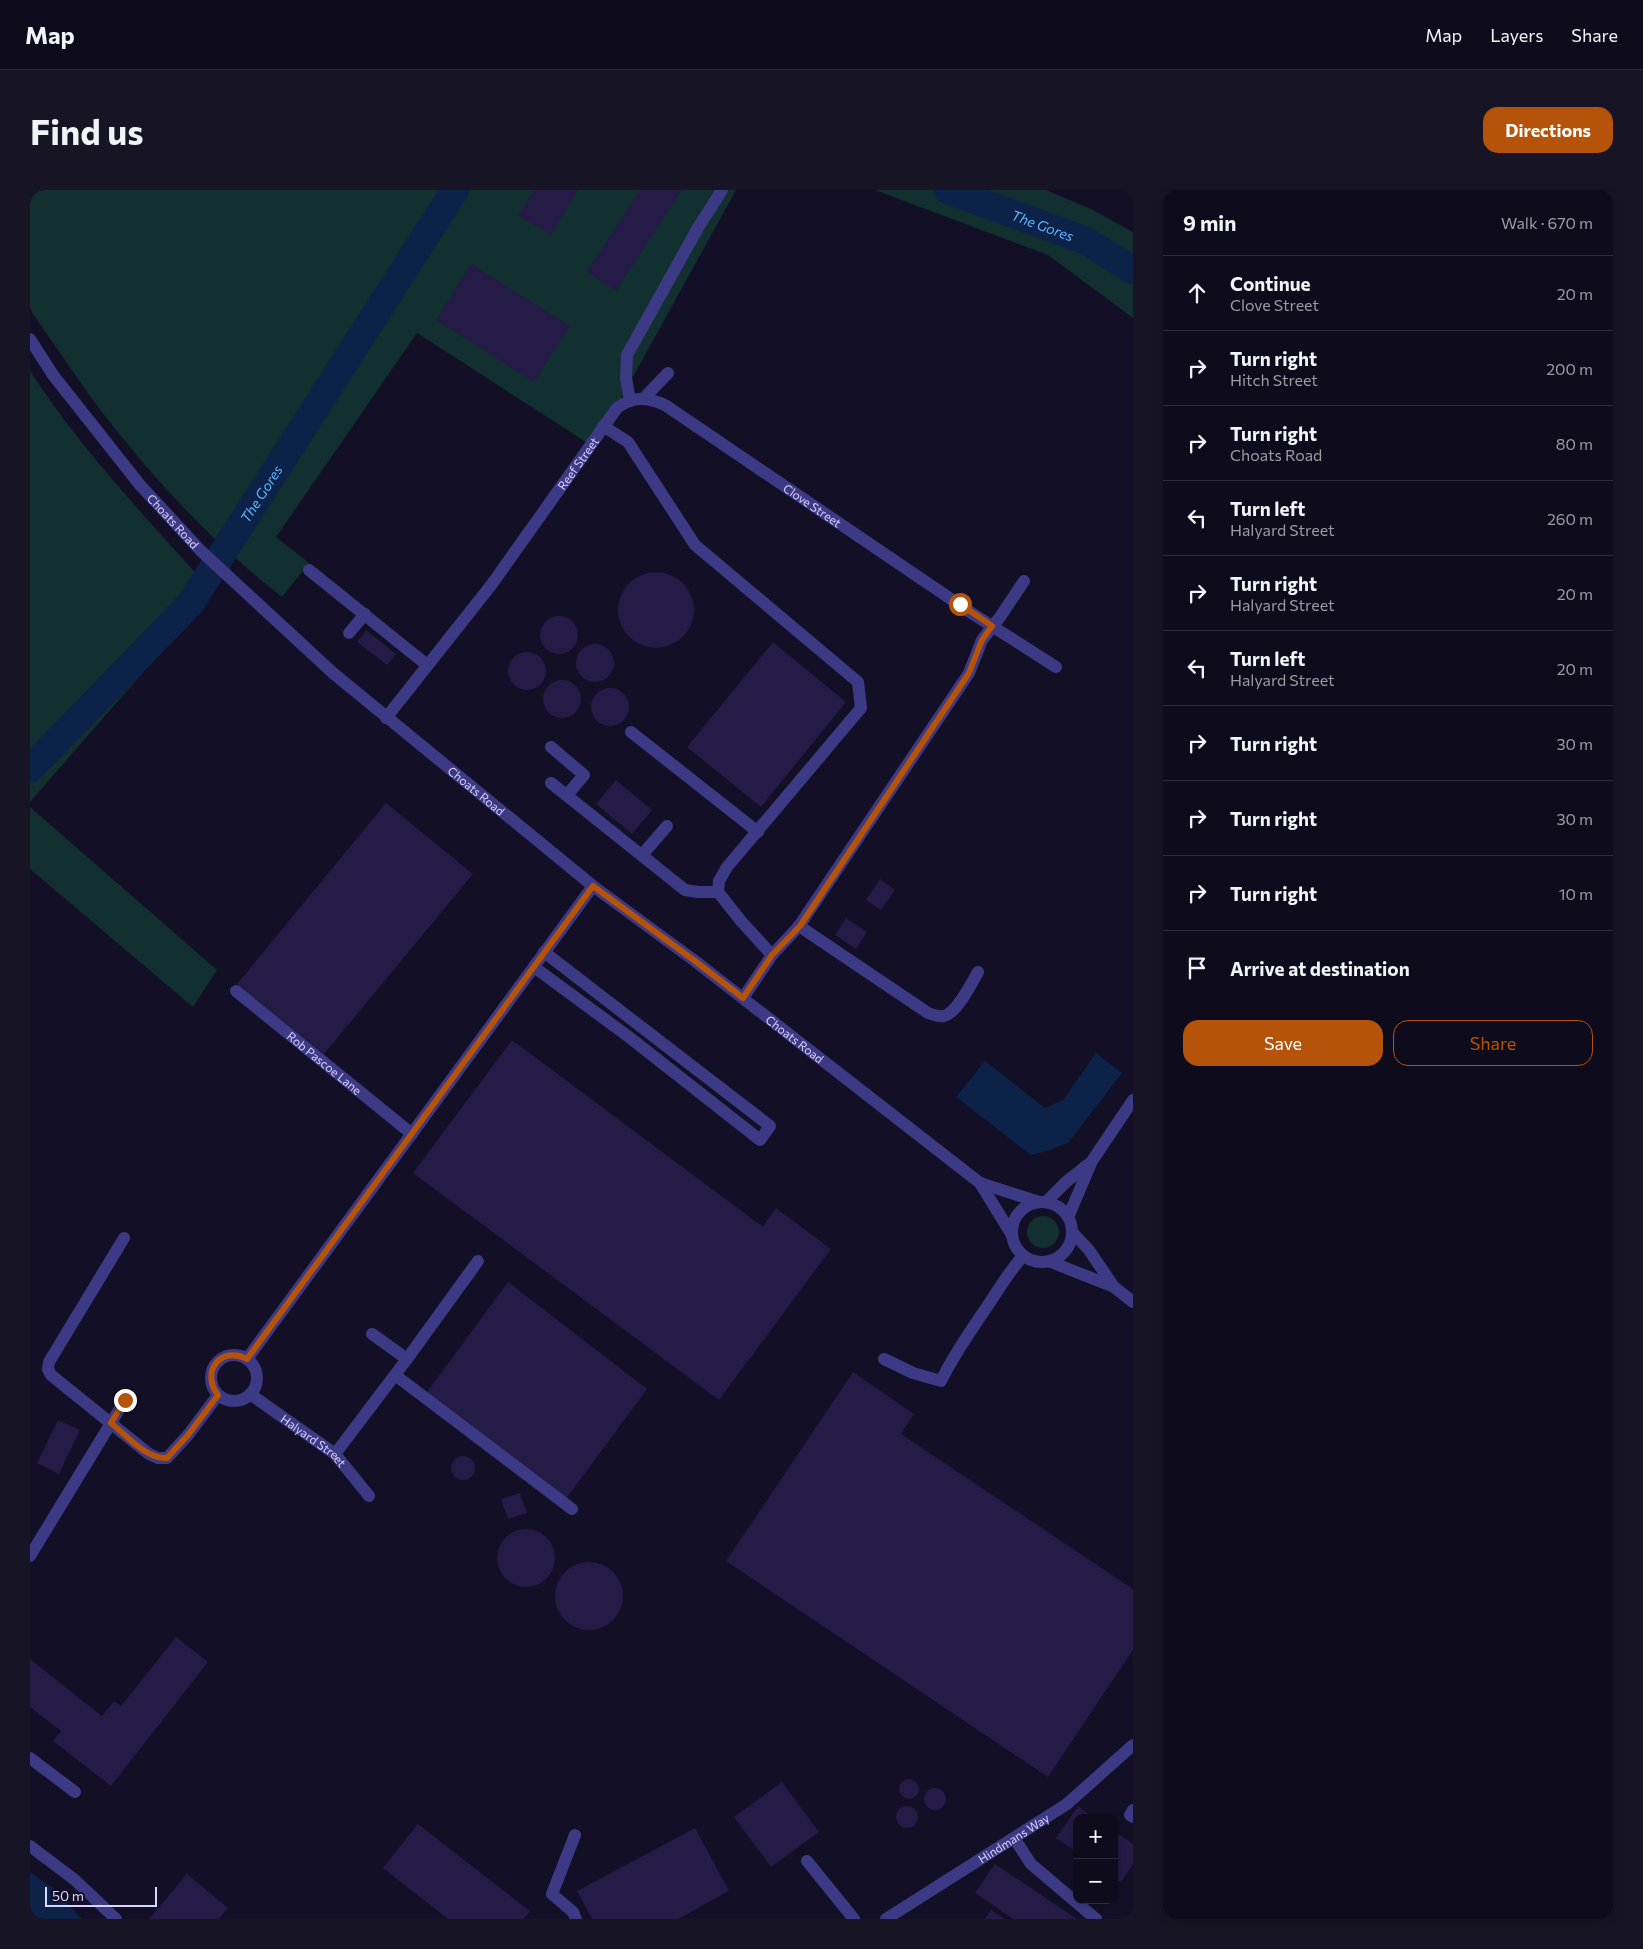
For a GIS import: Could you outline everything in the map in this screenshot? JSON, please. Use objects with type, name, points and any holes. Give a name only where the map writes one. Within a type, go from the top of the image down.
[{"type":"street","points":[[630,400],[626,378],[627,355],[699,226],[722,190]]},
{"type":"street","name":"Choats Road","points":[[30,338],[53,375],[140,486],[201,551],[332,673],[593,886],[695,961],[980,1183],[1012,1235]]},
{"type":"street","points":[[644,398],[668,373]]},
{"type":"street","name":"Clove Street","points":[[630,400],[644,398],[665,405],[992,626],[1056,667]]},
{"type":"street","name":"Reef Street","points":[[386,718],[492,584],[603,426],[617,408],[630,400]]},
{"type":"street","points":[[603,426],[628,442],[695,545],[858,682],[861,708],[758,832],[727,866],[719,881],[718,892],[741,922],[772,955]]},
{"type":"street","points":[[310,570],[427,666]]},
{"type":"street","points":[[743,998],[772,955],[800,926],[969,673],[982,640],[1024,581]]},
{"type":"street","points":[[349,633],[364,614]]},
{"type":"street","points":[[631,732],[758,832]]},
{"type":"street","points":[[551,747],[584,774],[567,795]]},
{"type":"street","points":[[552,783],[686,890],[718,892]]},
{"type":"street","points":[[642,855],[667,826]]},
{"type":"street","points":[[247,1359],[593,886]]},
{"type":"street","points":[[800,926],[928,1013],[936,1016],[945,1016],[955,1009],[978,972]]},
{"type":"street","points":[[534,967],[760,1140],[770,1126],[544,952]]},
{"type":"street","name":"Rob Pascoe Lane","points":[[236,991],[412,1134]]},
{"type":"street","points":[[1068,1215],[1092,1161],[1133,1100]]},
{"type":"street","points":[[1042,1202],[1061,1208],[1068,1215],[1073,1233],[1067,1251],[1060,1258],[1051,1262],[1041,1263],[1023,1256],[1018,1250],[1012,1235],[1012,1228],[1018,1213],[1024,1208],[1042,1202],[1092,1161]]},
{"type":"street","name":"Choats Road","points":[[980,1183],[1042,1202]]},
{"type":"street","points":[[1073,1233],[1089,1250],[1114,1287]]},
{"type":"street","points":[[124,1238],[50,1362],[48,1369],[51,1375],[149,1454],[158,1458],[167,1458],[188,1435],[218,1395]]},
{"type":"street","points":[[884,1359],[913,1373],[941,1381],[959,1347],[1010,1270],[1023,1256]]},
{"type":"street","points":[[336,1454],[478,1261]]},
{"type":"street","points":[[1051,1262],[1114,1287],[1133,1302]]},
{"type":"street","points":[[372,1334],[407,1358]]},
{"type":"street","points":[[227,1356],[241,1356],[247,1359],[256,1372],[257,1380],[250,1394],[238,1401],[231,1401],[218,1395],[211,1383],[212,1370],[216,1364],[227,1356]]},
{"type":"street","points":[[395,1375],[572,1508]]},
{"type":"street","name":"Halyard Street","points":[[250,1394],[336,1454],[369,1496]]},
{"type":"street","points":[[30,1556],[125,1400]]},
{"type":"street","name":"Hindmans Way","points":[[886,1919],[1067,1804],[1133,1745]]},
{"type":"street","points":[[30,1758],[75,1792]]},
{"type":"street","points":[[1133,1810],[1130,1815],[1133,1817]]},
{"type":"street","points":[[575,1835],[552,1894],[573,1912],[576,1919]]},
{"type":"street","points":[[1014,1838],[1032,1864],[1096,1919]]},
{"type":"street","points":[[30,1846],[75,1880],[116,1919]]},
{"type":"street","points":[[807,1861],[854,1919]]},
{"type":"green space","points":[[30,190],[736,190],[613,413],[592,446],[417,333],[276,537],[309,563],[282,597],[230,553],[157,479],[92,399],[33,314],[30,308]]},
{"type":"green space","points":[[875,190],[1046,190],[1091,209],[1133,232],[1133,318],[1048,255]]},
{"type":"green space","points":[[30,371],[50,401],[94,457],[213,592],[30,802]]},
{"type":"green space","points":[[30,807],[217,970],[193,1007],[30,869]]},
{"type":"green space","points":[[1043,1216],[1054,1221],[1059,1232],[1054,1243],[1043,1248],[1032,1243],[1027,1232],[1032,1221]]},
{"type":"water","points":[[1096,1053],[1122,1073],[1068,1143],[1047,1151],[1031,1155],[956,1097],[985,1061],[1045,1108],[1063,1100]]},
{"type":"water","points":[[30,1872],[53,1888],[82,1919],[30,1919]]},
{"type":"building","points":[[534,190],[578,190],[551,235],[518,215]]},
{"type":"building","points":[[640,190],[682,190],[616,291],[587,272]]},
{"type":"building","points":[[471,264],[570,326],[534,382],[436,320]]},
{"type":"building","points":[[656,572],[671,575],[683,583],[691,595],[694,610],[691,625],[683,637],[671,645],[656,648],[641,645],[629,637],[621,625],[618,610],[621,595],[629,583],[641,575]]},
{"type":"building","points":[[559,616],[573,621],[578,635],[573,649],[559,654],[545,649],[540,635],[545,621]]},
{"type":"building","points":[[366,630],[396,654],[387,665],[357,642]]},
{"type":"building","points":[[773,642],[846,702],[761,807],[687,747]]},
{"type":"building","points":[[595,644],[609,649],[614,663],[609,677],[595,682],[581,677],[576,663],[581,649]]},
{"type":"building","points":[[527,652],[541,657],[546,671],[541,685],[527,690],[513,685],[508,671],[513,657]]},
{"type":"building","points":[[562,680],[576,685],[581,699],[576,713],[562,718],[548,713],[543,699],[548,685]]},
{"type":"building","points":[[610,688],[624,693],[629,707],[624,721],[610,726],[596,721],[591,707],[596,693]]},
{"type":"building","points":[[616,780],[652,810],[632,834],[596,804]]},
{"type":"building","points":[[386,803],[473,874],[324,1054],[237,984]]},
{"type":"building","points":[[880,879],[895,890],[881,910],[866,900]]},
{"type":"building","points":[[846,918],[867,932],[856,949],[835,935]]},
{"type":"building","points":[[512,1040],[755,1221],[763,1226],[776,1208],[831,1249],[719,1400],[413,1173]]},
{"type":"building","points":[[508,1282],[647,1389],[566,1499],[427,1392]]},
{"type":"building","points":[[853,1372],[914,1414],[901,1434],[1133,1589],[1133,1650],[1048,1777],[726,1561]]},
{"type":"building","points":[[58,1420],[80,1430],[59,1474],[37,1463]]},
{"type":"building","points":[[463,1456],[471,1460],[475,1468],[471,1476],[463,1480],[455,1476],[451,1468],[455,1460]]},
{"type":"building","points":[[520,1493],[527,1513],[508,1519],[501,1499]]},
{"type":"building","points":[[526,1529],[542,1534],[550,1542],[555,1558],[550,1574],[542,1582],[526,1587],[510,1582],[502,1574],[497,1558],[502,1542],[510,1534]]},
{"type":"building","points":[[589,1562],[602,1565],[613,1572],[620,1583],[623,1596],[620,1609],[613,1620],[602,1627],[589,1630],[576,1627],[565,1620],[558,1609],[555,1596],[558,1583],[565,1572],[576,1565]]},
{"type":"building","points":[[176,1637],[208,1662],[111,1786],[53,1741],[61,1731],[30,1707],[30,1659],[102,1716],[114,1701],[121,1706]]},
{"type":"building","points":[[905,1779],[913,1779],[919,1785],[919,1793],[913,1799],[905,1799],[899,1793],[899,1785]]},
{"type":"building","points":[[782,1782],[819,1832],[771,1867],[734,1817]]},
{"type":"building","points":[[935,1788],[945,1795],[946,1799],[939,1809],[935,1810],[925,1803],[924,1799],[931,1789]]},
{"type":"building","points":[[907,1806],[917,1813],[918,1817],[911,1827],[907,1828],[897,1821],[896,1817],[903,1807]]},
{"type":"building","points":[[1078,1806],[1089,1814],[1073,1814],[1073,1849],[1056,1838]]},
{"type":"building","points":[[418,1824],[530,1911],[524,1919],[448,1919],[383,1868]]},
{"type":"building","points":[[695,1828],[729,1891],[678,1919],[592,1919],[577,1891]]},
{"type":"building","points":[[1118,1834],[1133,1844],[1133,1864],[1121,1882],[1118,1880]]},
{"type":"building","points":[[995,1864],[1077,1919],[1013,1919],[975,1893]]},
{"type":"building","points":[[187,1874],[228,1908],[219,1919],[149,1919]]},
{"type":"building","points":[[991,1910],[1005,1919],[985,1919]]},
{"type":"waterway","name":"The Gores","points":[[30,769],[190,604],[455,190]]},
{"type":"waterway","name":"The Gores","points":[[948,190],[1084,240],[1133,270]]},
{"type":"route","points":[[125,1400],[111,1423],[149,1454],[158,1458],[167,1458],[188,1435],[218,1395],[211,1383],[212,1370],[216,1364],[227,1356],[241,1356],[247,1359],[593,886],[743,998],[772,955],[800,926],[845,855],[969,673],[982,640],[992,626],[960,604]]}]
